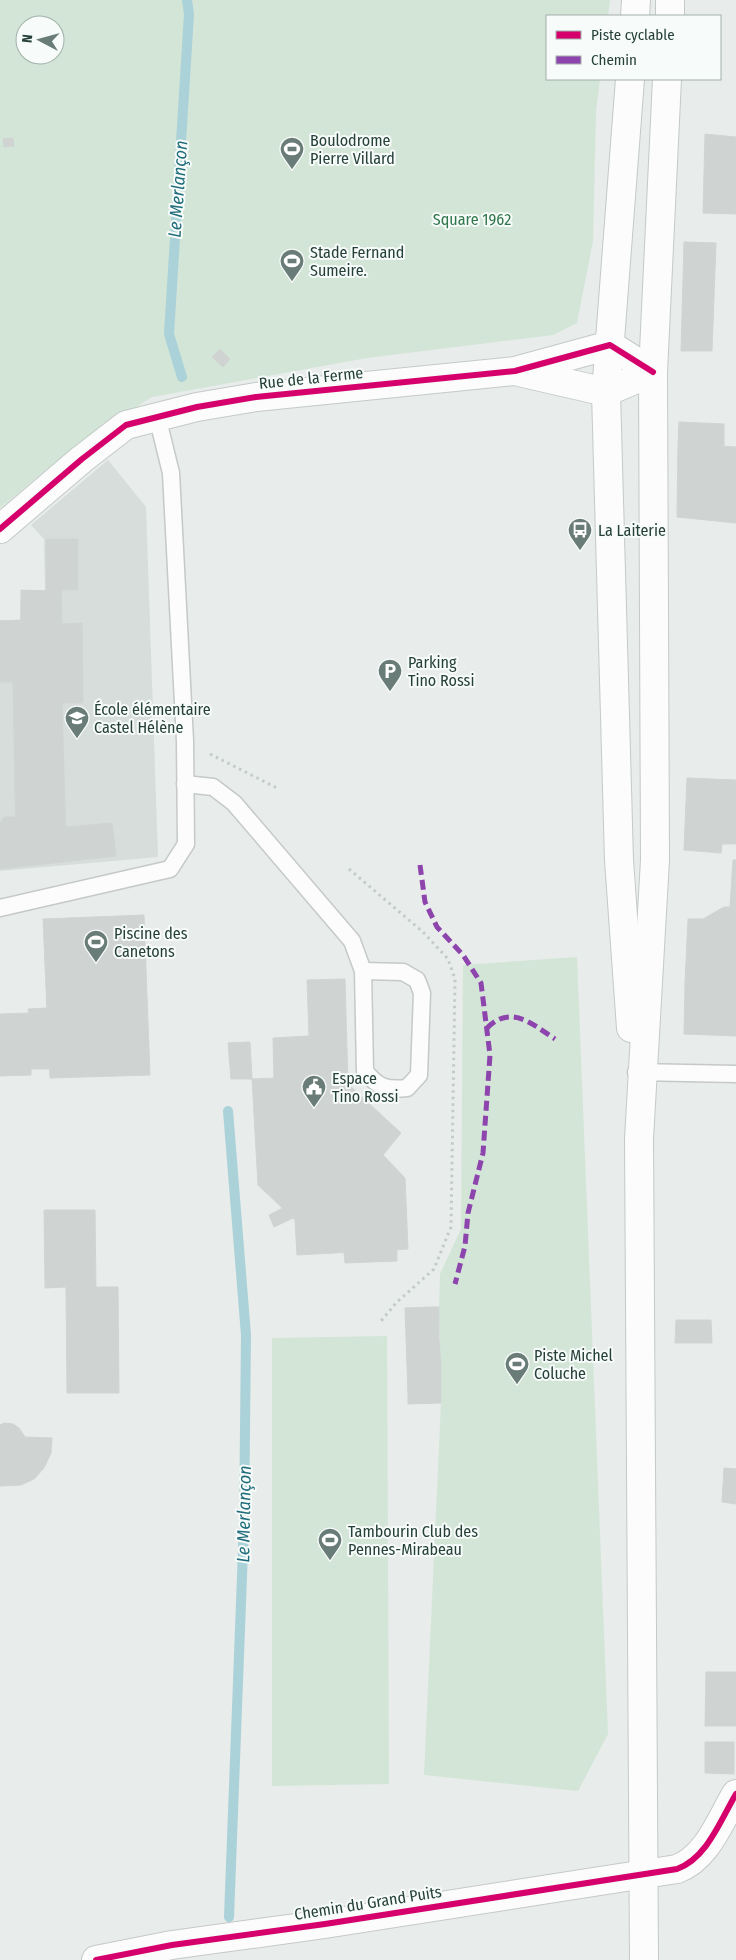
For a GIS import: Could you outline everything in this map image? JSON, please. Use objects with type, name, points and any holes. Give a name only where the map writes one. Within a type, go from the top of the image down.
[{"type":"main road","points":[[635,15],[636,0]]},
{"type":"main road","points":[[670,0],[670,15]]},
{"type":"main road","points":[[630,80],[606,392],[619,860],[638,1073],[644,1960]]},
{"type":"main road","points":[[638,1073],[655,860],[653,372],[668,80]]},
{"type":"main road","points":[[610,345],[653,372]]},
{"type":"main road","name":"Rue de la Ferme","points":[[0,529],[82,459],[126,425],[157,416],[256,397],[515,371],[610,345]]},
{"type":"main road","name":"Rue de la Ferme","points":[[515,371],[606,392]]},
{"type":"main road","points":[[606,392],[653,372]]},
{"type":"main road","name":"Chemin du Grand Puits","points":[[96,1960],[172,1952],[326,1924],[677,1870],[688,1865],[700,1854],[736,1794]]},
{"type":"lane","points":[[0,908],[170,869],[186,844],[185,741],[171,473],[157,416]]},
{"type":"lane","points":[[185,784],[213,787],[234,803],[352,941],[364,972],[365,1071],[374,1083],[391,1089],[407,1088],[419,1075],[422,993],[417,980],[403,972],[364,972]]},
{"type":"lane","points":[[638,1073],[736,1074]]},
{"type":"path","points":[[185,741],[277,788]]},
{"type":"shaded area","name":"École élémentaire Castel Hélène","points":[[108,460],[146,507],[158,857],[0,871],[0,620],[20,620],[21,590],[45,590],[44,539],[31,525]]},
{"type":"green space","name":"Stade Fernand Sumeire.","points":[[0,0],[610,0],[608,15],[546,15],[546,80],[600,80],[596,111],[593,241],[577,323],[553,335],[367,358],[152,397],[80,442],[0,508]]},
{"type":"green space","name":"Piste Michel Coluche","points":[[577,957],[608,1734],[578,1791],[424,1775],[441,1403],[440,1274],[461,1229],[463,965]]},
{"type":"green space","name":"Tambourin Club des Pennes-Mirabeau","points":[[387,1336],[389,1784],[272,1786],[272,1338]]},
{"type":"building","points":[[705,134],[736,137],[736,214],[703,213]]},
{"type":"building","points":[[13,138],[14,146],[4,147],[3,139]]},
{"type":"building","points":[[684,242],[716,243],[712,351],[681,351]]},
{"type":"building","points":[[220,349],[230,359],[223,367],[212,357]]},
{"type":"building","points":[[679,422],[724,424],[724,446],[678,444]]},
{"type":"building","points":[[678,444],[736,447],[736,523],[677,517]]},
{"type":"building","points":[[46,539],[78,539],[78,590],[61,590],[62,624],[82,623],[83,703],[62,703],[66,843],[16,844],[13,682],[0,682],[0,621],[21,620],[21,590],[46,591]]},
{"type":"building","points":[[687,778],[736,780],[736,844],[722,844],[721,853],[684,850]]},
{"type":"building","points":[[4,817],[15,817],[16,844],[66,843],[66,827],[112,823],[116,856],[0,869],[0,823]]},
{"type":"building","points":[[733,860],[736,860],[736,985],[685,983],[688,919],[703,919],[704,930],[722,931],[724,907],[730,907]]},
{"type":"building","points":[[724,907],[722,931],[704,930],[703,919]]},
{"type":"building","name":"Piscine des Canetons","points":[[144,915],[150,1075],[50,1078],[49,1050],[31,1050],[31,1075],[0,1076],[0,1014],[29,1013],[29,1036],[48,1035],[43,919]]},
{"type":"building","name":"Espace Tino Rossi","points":[[345,979],[348,1084],[401,1133],[383,1155],[405,1178],[408,1249],[297,1255],[295,1220],[258,1185],[252,1079],[274,1078],[273,1038],[309,1036],[307,980]]},
{"type":"building","points":[[685,983],[736,985],[736,1036],[684,1034]]},
{"type":"building","points":[[47,1008],[48,1013],[29,1013],[28,1009]]},
{"type":"building","points":[[29,1013],[48,1013],[48,1035],[29,1036]]},
{"type":"building","points":[[250,1042],[252,1079],[231,1079],[228,1043]]},
{"type":"building","points":[[31,1050],[49,1050],[50,1069],[31,1069]]},
{"type":"building","points":[[283,1208],[293,1218],[274,1227],[269,1215]]},
{"type":"building","points":[[44,1210],[95,1210],[96,1287],[118,1287],[119,1393],[67,1393],[66,1287],[45,1288]]},
{"type":"building","points":[[397,1250],[397,1261],[345,1263],[344,1253]]},
{"type":"building","points":[[430,1307],[439,1307],[439,1339],[431,1339]]},
{"type":"building","points":[[430,1307],[431,1339],[439,1339],[441,1368],[431,1368],[432,1395],[408,1396],[405,1308]]},
{"type":"building","points":[[676,1320],[711,1320],[712,1343],[675,1343]]},
{"type":"building","points":[[431,1368],[441,1368],[441,1403],[408,1404],[408,1396],[432,1395]]},
{"type":"building","points":[[4,1423],[13,1424],[19,1428],[25,1437],[52,1438],[51,1453],[44,1468],[34,1479],[21,1485],[0,1486],[0,1425]]},
{"type":"building","points":[[724,1468],[736,1469],[736,1504],[722,1502]]},
{"type":"building","points":[[706,1672],[736,1672],[736,1726],[705,1726]]},
{"type":"building","points":[[705,1742],[734,1742],[734,1774],[705,1773]]},
{"type":"waterway","name":"Le Merlançon","points":[[182,377],[169,334],[189,14],[187,0]]},
{"type":"waterway","name":"Le Merlançon","points":[[228,1111],[246,1335],[244,1524],[229,1917]]},
{"type":"marked path","points":[[420,865],[425,902],[437,927],[463,955],[481,983],[490,1055],[483,1153],[468,1213],[465,1246],[455,1284]]},
{"type":"marked path","points":[[487,1028],[505,1017],[513,1017],[530,1023],[555,1039]]},
{"type":"cycle path","points":[[0,529],[82,459],[126,425],[197,407],[256,397],[515,371],[610,345],[653,372]]},
{"type":"cycle path","points":[[96,1960],[172,1945],[325,1924],[677,1869],[687,1864],[705,1848],[736,1794]]},
{"type":"place","name":"Boulodrome Pierre Villard","points":[[292,170]]},
{"type":"place","name":"Stade Fernand Sumeire.","points":[[292,282]]},
{"type":"place","name":"La Laiterie","points":[[580,551]]},
{"type":"place","name":"Parking Tino Rossi","points":[[390,692]]},
{"type":"place","name":"École élémentaire Castel Hélène","points":[[77,739]]},
{"type":"place","name":"Piscine des Canetons","points":[[96,963]]},
{"type":"place","name":"Espace Tino Rossi","points":[[314,1108]]},
{"type":"place","name":"Piste Michel Coluche","points":[[517,1385]]},
{"type":"place","name":"Tambourin Club des Pennes-Mirabeau","points":[[330,1561]]},
{"type":"park label","name":"Square 1962","points":[[472,219]]}]
